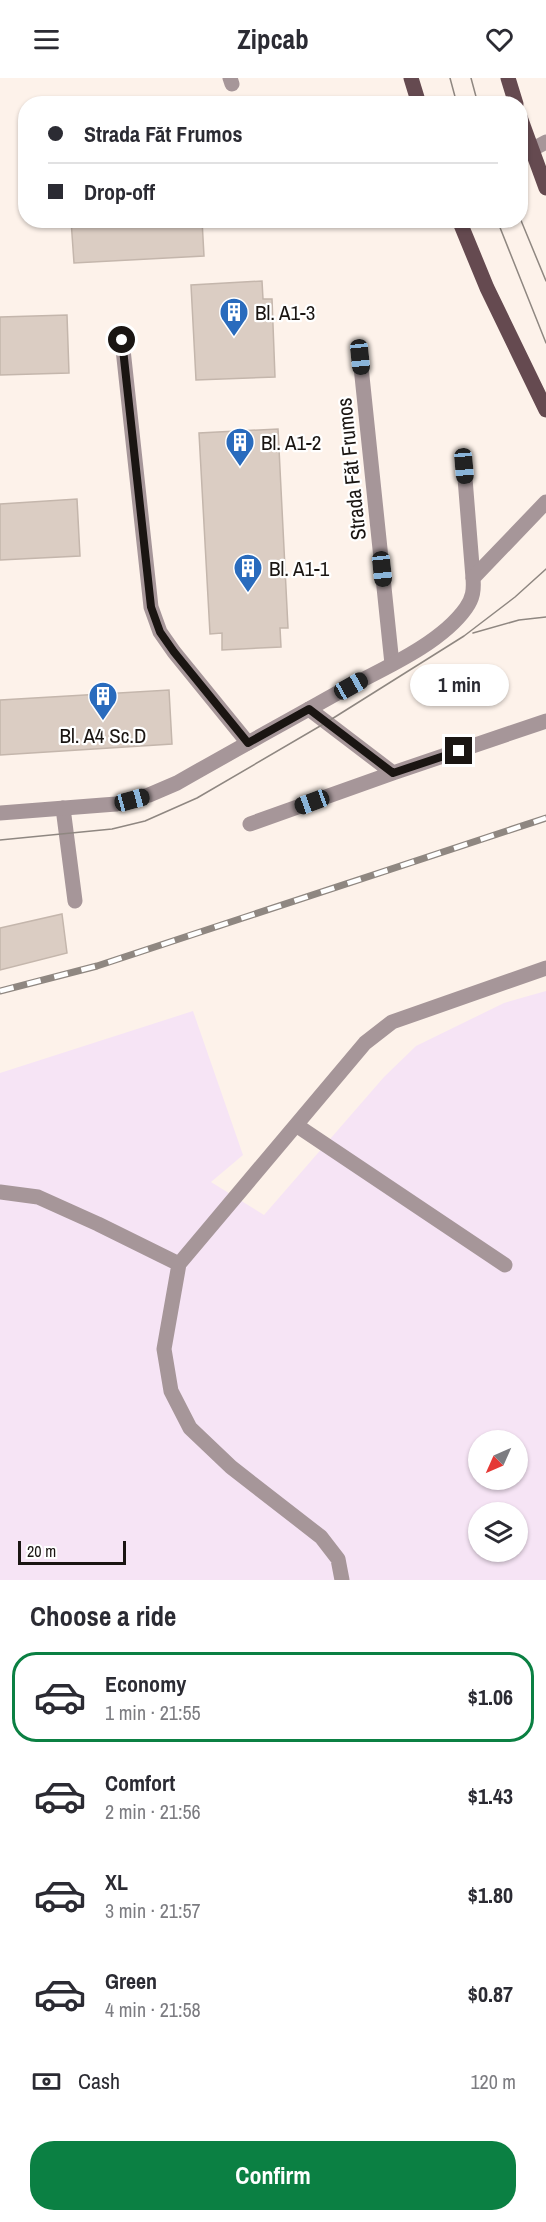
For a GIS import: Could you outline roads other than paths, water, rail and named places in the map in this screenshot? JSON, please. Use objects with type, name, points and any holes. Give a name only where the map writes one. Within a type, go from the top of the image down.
[{"type":"main road","points":[[411,78],[417,96]]},
{"type":"main road","points":[[508,78],[514,96]]},
{"type":"main road","points":[[528,141],[546,188]]},
{"type":"main road","points":[[462,228],[492,298],[546,410]]},
{"type":"street","points":[[531,150],[546,142]]},
{"type":"street","points":[[122,340],[151,607],[160,632],[169,645],[248,743]]},
{"type":"street","name":"Strada Făt Frumos","points":[[360,357],[392,664]]},
{"type":"street","points":[[0,813],[116,804],[149,795],[177,783],[427,643],[453,623],[473,597],[464,466]]},
{"type":"street","points":[[473,578],[546,502]]},
{"type":"street","points":[[309,709],[393,773]]},
{"type":"street","points":[[250,824],[546,721]]},
{"type":"street","points":[[63,808],[75,902]]},
{"type":"street","points":[[342,1580],[338,1559],[321,1537],[231,1467],[190,1428],[171,1391],[164,1349],[179,1264],[365,1042],[392,1022],[546,968]]},
{"type":"street","points":[[296,1125],[505,1265]]},
{"type":"street","points":[[0,1192],[38,1197],[179,1264]]},
{"type":"tram line","points":[[450,78],[455,96]]},
{"type":"tram line","points":[[471,78],[476,96]]},
{"type":"tram line","points":[[500,228],[546,343]]},
{"type":"tram line","points":[[524,228],[546,281]]},
{"type":"tram line","points":[[0,840],[112,829],[145,821],[197,798],[327,722],[464,636],[515,597],[546,569]]},
{"type":"tram line","points":[[473,633],[519,620],[546,617]]},
{"type":"railway","points":[[0,991],[97,966],[546,818]]},
{"type":"place","name":"Bl. A1-3","points":[[234,338]]},
{"type":"place","name":"Bl. A1-2","points":[[240,468]]},
{"type":"place","name":"Bl. A1-1","points":[[248,594]]},
{"type":"place","name":"Bl. A4 Sc.D","points":[[103,722]]}]
